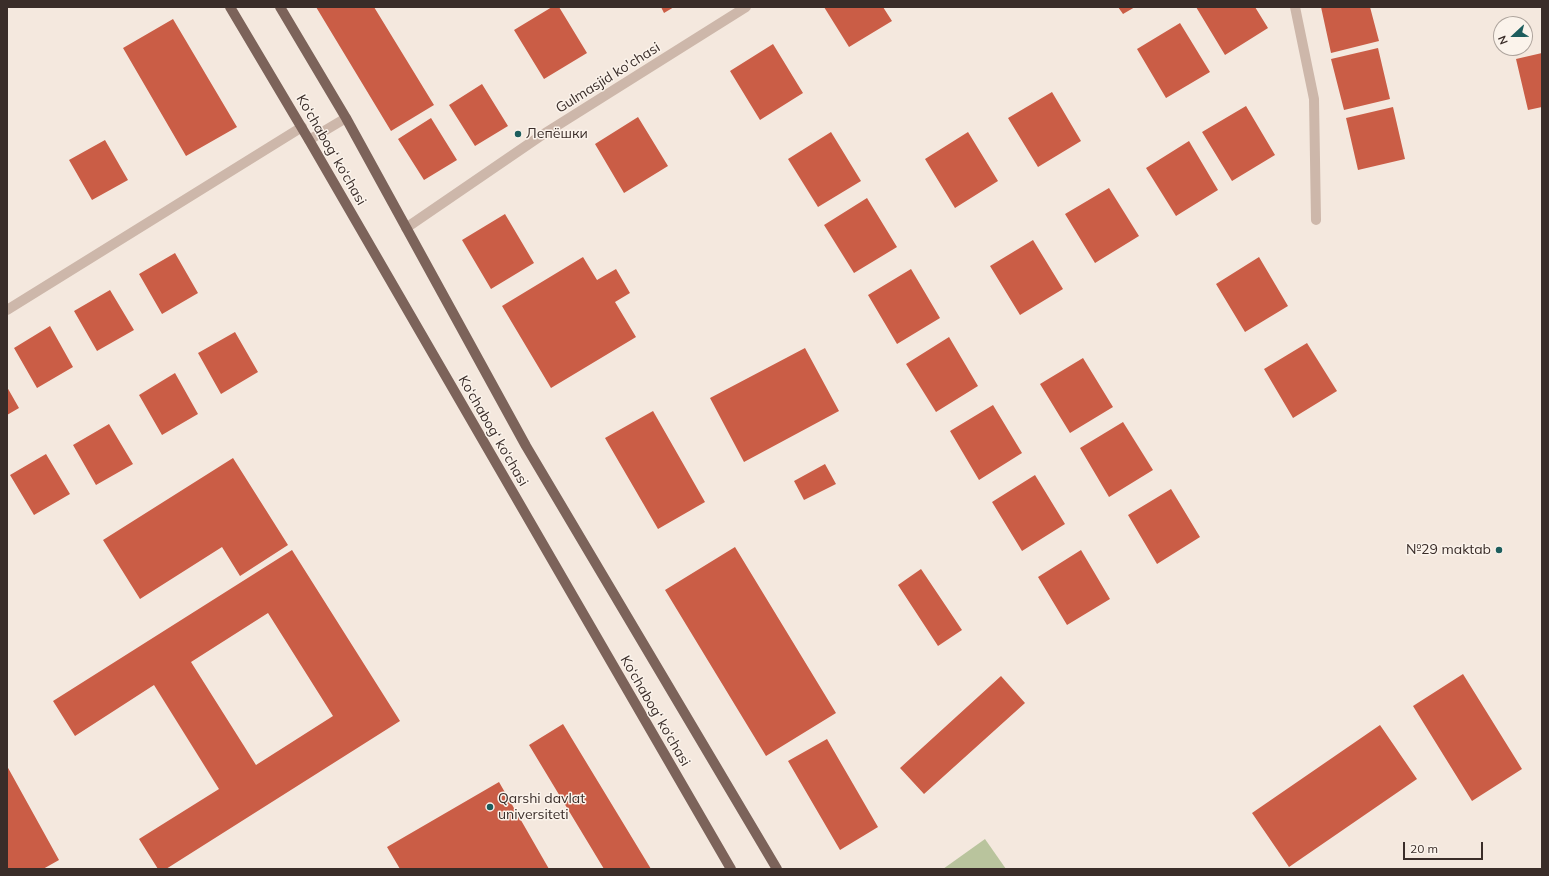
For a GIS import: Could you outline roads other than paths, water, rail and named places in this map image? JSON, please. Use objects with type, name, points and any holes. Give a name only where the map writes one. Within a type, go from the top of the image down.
[{"type":"main road","name":"Ko‘chabog‘ ko‘chasi","points":[[230,7],[309,140],[731,869]]},
{"type":"main road","name":"Ko‘chabog‘ ko‘chasi","points":[[280,7],[346,118],[526,446],[777,869]]},
{"type":"street","name":"Gulmasjid ko'chasi","points":[[406,228],[540,137],[746,7]]},
{"type":"street","points":[[1295,7],[1314,99],[1316,220]]},
{"type":"street","points":[[309,140],[346,118]]},
{"type":"street","points":[[7,310],[302,128]]},
{"type":"place","name":"Лепёшки","points":[[518,134]]},
{"type":"place","name":"№29 maktab","points":[[1499,550]]},
{"type":"place","name":"Qarshi davlat universiteti","points":[[490,807]]}]
